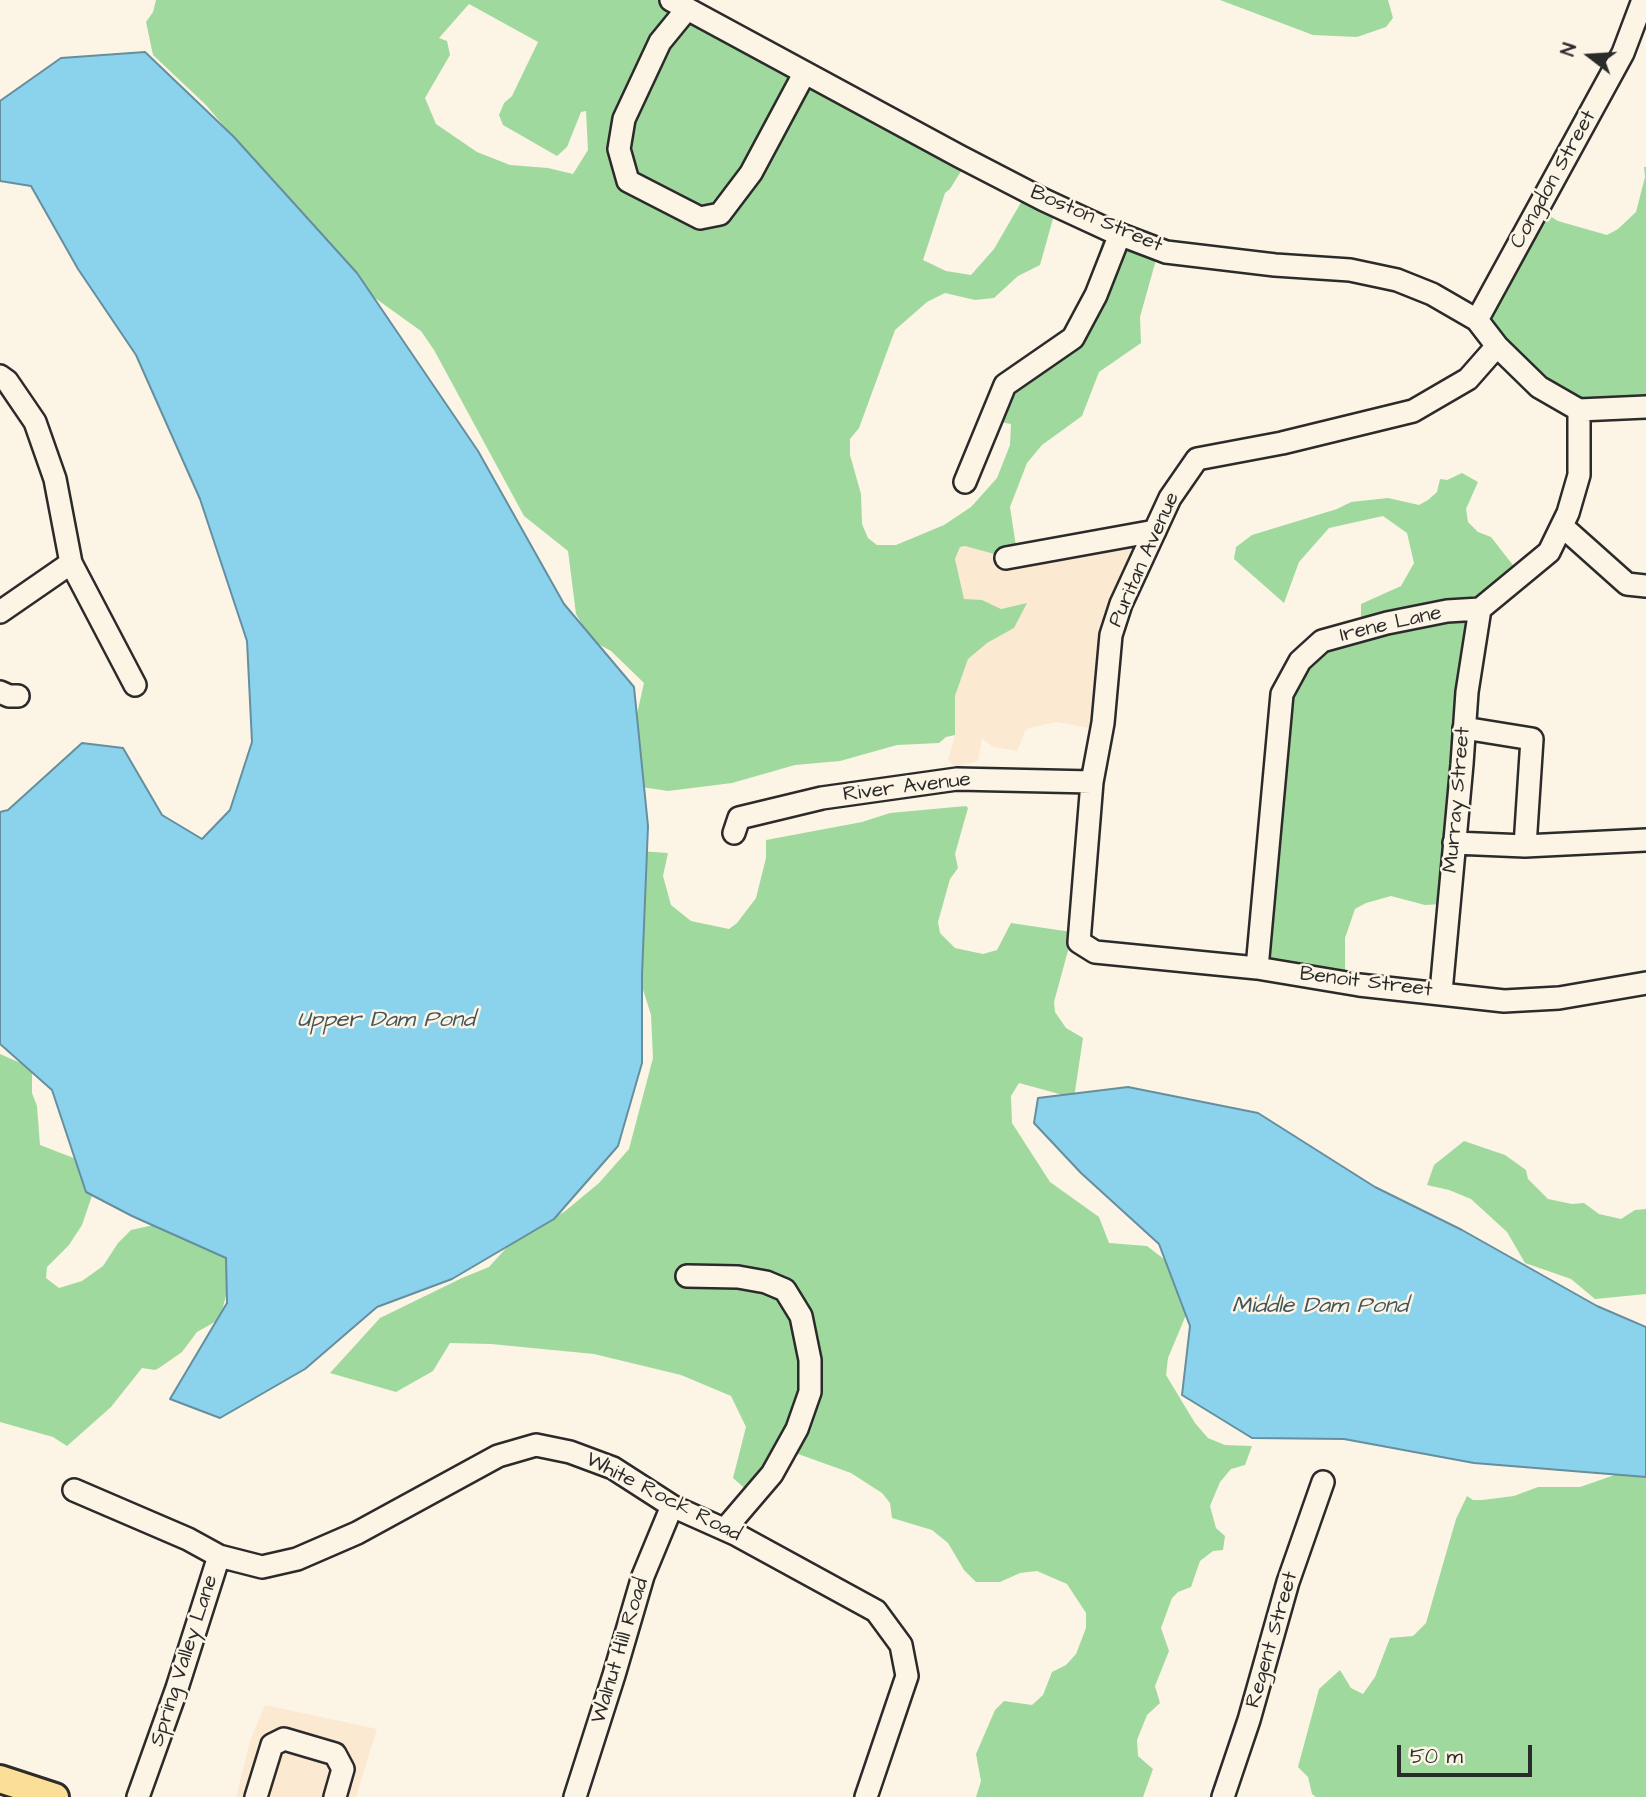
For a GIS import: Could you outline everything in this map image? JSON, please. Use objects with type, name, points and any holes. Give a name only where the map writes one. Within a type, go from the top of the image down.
[{"type":"main road","points":[[0,1779],[55,1797]]},
{"type":"street","name":"Congdon Street","points":[[1477,320],[1623,53],[1643,0]]},
{"type":"street","name":"Boston Street","points":[[679,5],[1044,200],[1119,234],[1166,252],[1350,270],[1398,279],[1432,294],[1477,320],[1497,346],[1539,387],[1579,410]]},
{"type":"street","points":[[679,5],[624,119],[619,149],[628,181],[700,218],[720,214],[751,173],[804,74]]},
{"type":"street","points":[[965,482],[1006,385],[1073,338],[1096,295],[1119,234]]},
{"type":"street","name":"Puritan Avenue","points":[[1087,948],[1079,942],[1092,782],[1102,723],[1111,635],[1121,604],[1170,498],[1197,458],[1282,443],[1413,411],[1468,379],[1497,346]]},
{"type":"street","points":[[0,376],[7,381],[35,422],[55,479],[71,563],[135,685]]},
{"type":"street","points":[[1479,609],[1549,552],[1568,513],[1578,475],[1579,410],[1646,407]]},
{"type":"street","points":[[1562,526],[1627,584],[1646,586]]},
{"type":"street","points":[[1006,558],[1155,531]]},
{"type":"street","points":[[0,612],[71,563]]},
{"type":"street","name":"Murray Street","points":[[1441,992],[1466,692],[1479,609]]},
{"type":"street","name":"Irene Lane","points":[[1256,968],[1282,695],[1300,661],[1322,641],[1387,623],[1447,611],[1479,609]]},
{"type":"street","points":[[1464,728],[1532,739],[1525,846]]},
{"type":"street","name":"River Avenue","points":[[734,833],[740,818],[822,798],[957,779],[1092,782]]},
{"type":"street","points":[[1454,843],[1525,846],[1646,840]]},
{"type":"street","name":"Benoit Street","points":[[1087,948],[1095,952],[1256,968],[1359,985],[1504,1001],[1559,998],[1646,983]]},
{"type":"street","points":[[687,1276],[738,1277],[766,1282],[785,1290],[802,1316],[810,1360],[810,1392],[797,1429],[772,1474],[725,1529]]},
{"type":"street","name":"White Rock Road","points":[[219,1556],[262,1567],[298,1559],[357,1532],[498,1456],[536,1445],[570,1452],[613,1468],[672,1506],[725,1529],[876,1611],[901,1646],[907,1676],[866,1797]]},
{"type":"street","name":"Regent Street","points":[[1223,1797],[1249,1720],[1288,1582],[1323,1482]]},
{"type":"street","name":"Spring Valley Lane","points":[[74,1490],[188,1539],[219,1556],[177,1688],[138,1797]]},
{"type":"street","name":"Walnut Hill Road","points":[[575,1797],[643,1576],[672,1506]]},
{"type":"street","points":[[256,1797],[272,1745],[284,1739],[335,1754],[343,1769],[335,1797]]},
{"type":"shaded area","points":[[1142,532],[1094,729],[1056,722],[1026,729],[1017,751],[993,747],[982,738],[978,761],[956,767],[948,760],[955,735],[955,696],[968,659],[987,643],[1014,628],[1026,603],[1000,609],[982,600],[964,600],[955,560],[960,547],[1005,557]]},
{"type":"shaded area","points":[[265,1705],[377,1729],[356,1797],[236,1797],[250,1741]]},
{"type":"green space","points":[[156,0],[671,0],[968,160],[945,193],[923,260],[946,271],[971,275],[994,249],[1027,192],[1056,208],[1040,265],[1018,276],[994,298],[975,300],[945,293],[927,302],[895,330],[859,428],[850,439],[850,455],[861,494],[862,524],[868,538],[877,545],[896,545],[944,525],[971,507],[997,478],[1010,445],[1011,424],[1000,422],[1019,374],[1048,344],[1077,321],[1084,307],[1106,228],[1159,249],[1140,317],[1141,343],[1099,372],[1082,416],[1042,445],[1027,463],[1010,507],[1017,553],[1005,557],[960,547],[955,559],[964,599],[982,600],[1001,609],[1027,603],[1014,628],[987,643],[968,659],[955,696],[955,735],[946,737],[939,743],[897,745],[840,761],[795,765],[732,783],[668,791],[635,786],[629,749],[644,683],[611,651],[591,640],[576,614],[568,551],[524,516],[434,350],[421,331],[368,293],[341,266],[206,105],[153,55],[146,22],[153,12]],"holes":[[[469,4],[538,42],[512,96],[504,103],[499,115],[503,125],[557,156],[567,147],[581,112],[586,111],[588,150],[573,174],[548,168],[510,165],[477,152],[436,124],[425,98],[450,55],[447,41],[439,38]]]},
{"type":"green space","points":[[1220,0],[1388,0],[1393,18],[1386,27],[1357,37],[1313,35]]},
{"type":"green space","points":[[1646,167],[1646,406],[1579,408],[1481,325],[1540,210],[1558,221],[1607,235],[1618,229],[1636,212],[1645,177]]},
{"type":"green space","points":[[1462,473],[1478,482],[1466,509],[1468,522],[1478,532],[1491,537],[1516,569],[1477,609],[1445,904],[1425,905],[1391,896],[1355,909],[1345,938],[1345,979],[1255,964],[1274,752],[1300,658],[1361,628],[1361,604],[1401,586],[1414,563],[1407,533],[1383,516],[1329,528],[1299,562],[1284,603],[1234,559],[1236,547],[1252,535],[1337,509],[1351,502],[1388,498],[1419,505],[1437,492],[1440,479],[1447,480]]},
{"type":"green space","points":[[966,806],[968,808],[955,854],[958,868],[950,879],[938,922],[940,933],[955,948],[983,954],[997,950],[1011,923],[1078,933],[1076,942],[1069,947],[1054,1002],[1055,1012],[1066,1028],[1083,1038],[1074,1098],[1019,1083],[1011,1096],[1012,1123],[1050,1182],[1099,1217],[1109,1243],[1147,1246],[1194,1282],[1191,1303],[1168,1358],[1166,1375],[1195,1423],[1208,1438],[1225,1445],[1252,1446],[1245,1465],[1231,1469],[1220,1482],[1210,1506],[1216,1528],[1225,1536],[1223,1550],[1213,1551],[1200,1561],[1191,1587],[1178,1592],[1172,1598],[1161,1628],[1169,1651],[1155,1686],[1160,1703],[1147,1715],[1137,1740],[1138,1756],[1153,1769],[1143,1797],[976,1797],[981,1781],[976,1754],[995,1710],[1004,1701],[1032,1705],[1043,1695],[1052,1672],[1066,1665],[1076,1654],[1086,1628],[1086,1613],[1067,1584],[1037,1571],[1020,1573],[1000,1582],[976,1582],[964,1570],[948,1543],[932,1530],[892,1518],[890,1503],[882,1493],[851,1473],[787,1450],[751,1494],[733,1478],[746,1427],[731,1396],[681,1375],[594,1354],[491,1344],[450,1343],[433,1371],[396,1392],[330,1373],[380,1318],[489,1267],[518,1235],[564,1212],[599,1183],[629,1149],[653,1058],[651,1015],[631,951],[639,851],[668,853],[663,876],[671,905],[691,921],[729,929],[756,898],[766,858],[766,840],[862,822],[890,813]]},
{"type":"green space","points":[[0,1054],[32,1068],[32,1093],[37,1106],[40,1145],[84,1162],[94,1190],[82,1225],[69,1245],[47,1267],[46,1278],[59,1288],[82,1281],[103,1266],[118,1243],[131,1230],[154,1225],[236,1256],[220,1319],[197,1332],[182,1352],[159,1368],[142,1368],[111,1407],[67,1446],[53,1437],[0,1422]]},
{"type":"green space","points":[[1464,1141],[1505,1155],[1526,1170],[1528,1179],[1548,1199],[1572,1204],[1584,1203],[1599,1214],[1621,1219],[1635,1210],[1646,1209],[1646,1294],[1595,1299],[1571,1279],[1525,1263],[1507,1232],[1471,1199],[1427,1185],[1434,1165]]},
{"type":"green space","points":[[1629,1470],[1646,1476],[1646,1797],[1316,1797],[1312,1794],[1308,1777],[1298,1767],[1319,1689],[1340,1670],[1351,1688],[1363,1694],[1375,1677],[1390,1638],[1413,1636],[1426,1623],[1456,1519],[1467,1496],[1473,1500],[1482,1500],[1514,1496],[1538,1487],[1580,1487]]},
{"type":"water","name":"Upper Dam Pond","points":[[145,52],[234,137],[357,273],[478,451],[564,604],[634,687],[648,826],[642,975],[642,1063],[618,1146],[554,1219],[452,1279],[377,1307],[305,1369],[220,1418],[170,1399],[227,1303],[226,1258],[86,1192],[52,1090],[0,1044],[0,812],[8,810],[82,743],[123,748],[162,815],[202,839],[230,810],[252,742],[247,641],[200,499],[136,355],[78,269],[31,186],[0,181],[0,101],[61,58]]},
{"type":"water","name":"Middle Dam Pond","points":[[1128,1087],[1258,1113],[1375,1187],[1462,1230],[1597,1306],[1646,1327],[1646,1477],[1474,1463],[1344,1439],[1252,1438],[1182,1395],[1190,1326],[1159,1244],[1081,1173],[1034,1123],[1038,1098]]}]
